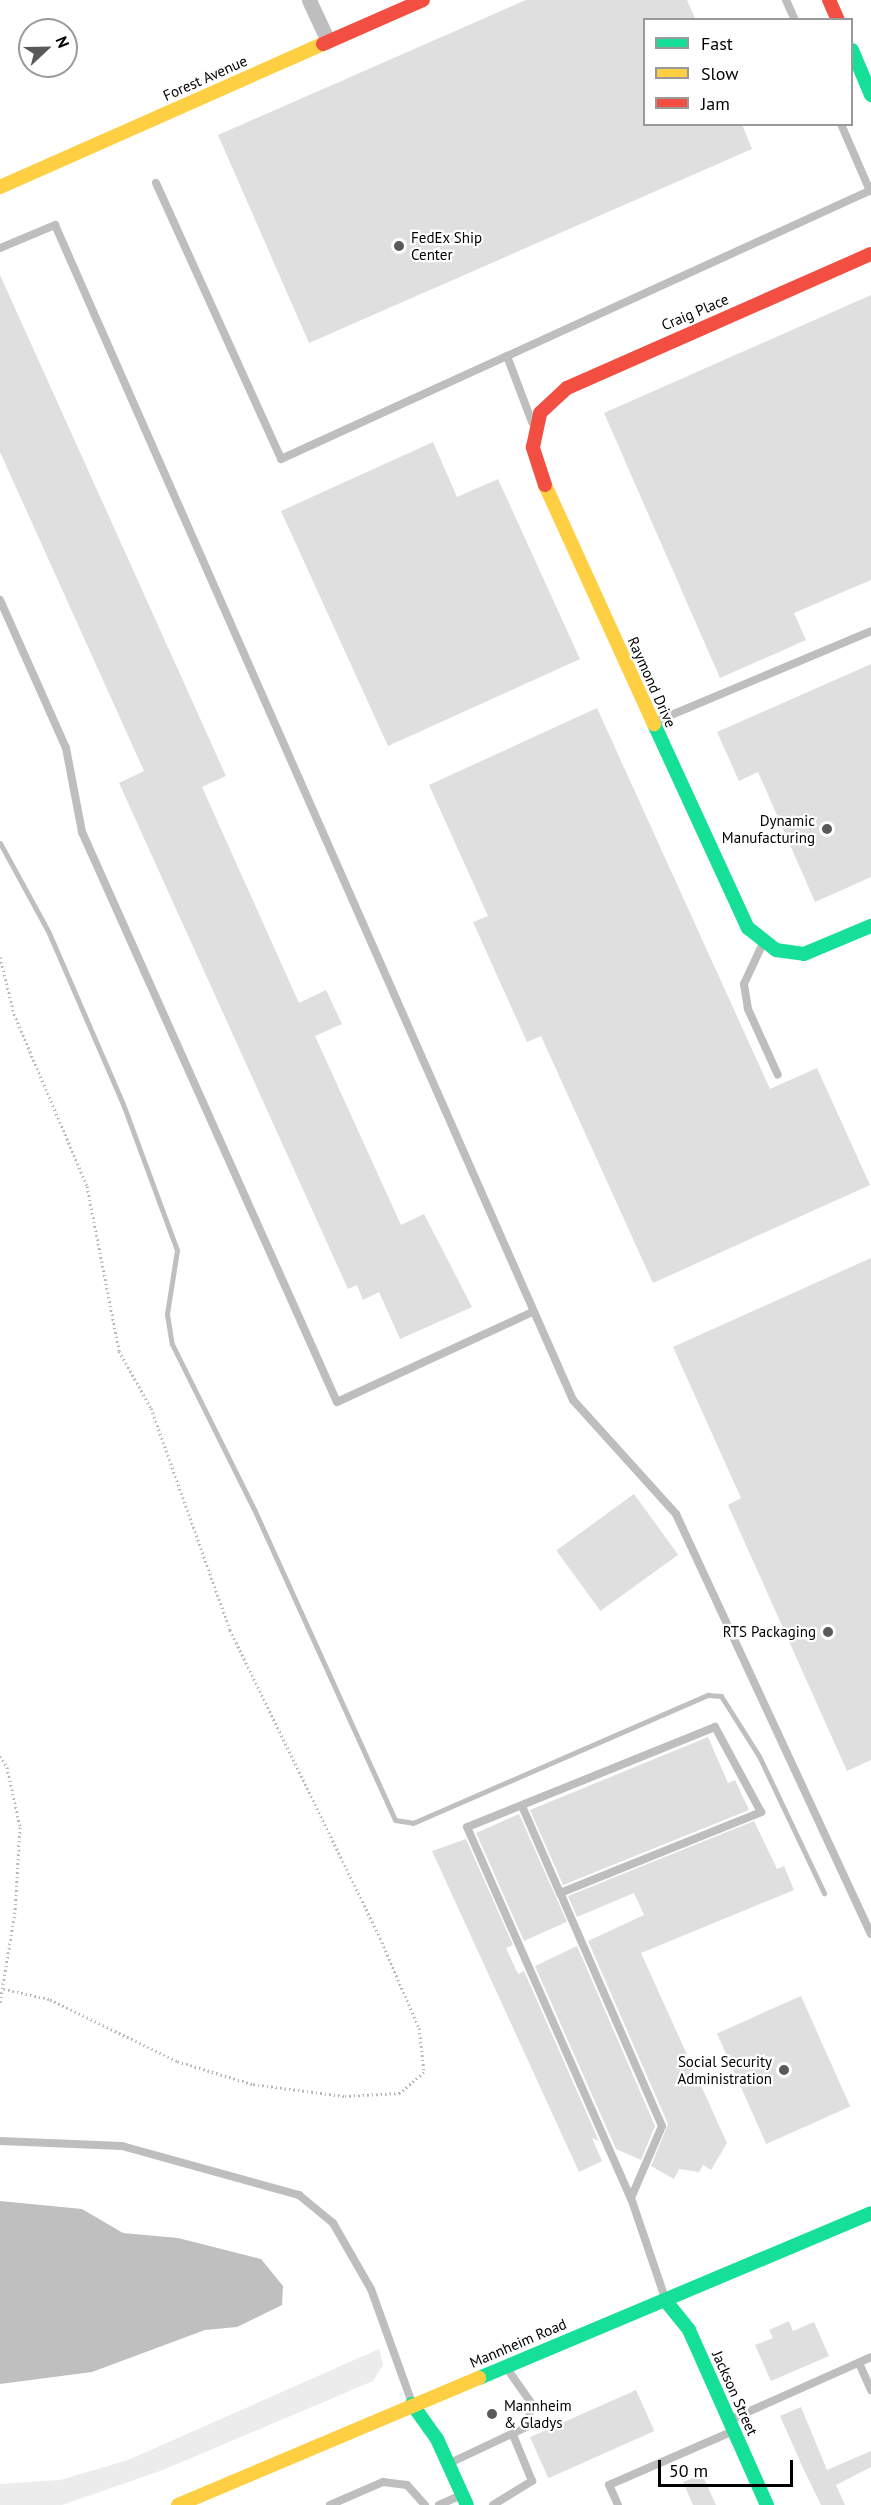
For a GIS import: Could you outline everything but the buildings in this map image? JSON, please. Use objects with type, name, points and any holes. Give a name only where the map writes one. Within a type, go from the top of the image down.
[{"type":"street","points":[[309,0],[328,41]]},
{"type":"street","name":"Forest Avenue","points":[[0,188],[423,0]]},
{"type":"street","points":[[829,0],[837,18]]},
{"type":"street","points":[[853,59],[871,95]]},
{"type":"street","name":"Craig Place","points":[[540,413],[551,399],[581,380],[871,254]]},
{"type":"street","name":"Raymond Drive","points":[[540,413],[535,429],[536,465],[738,911],[763,942],[776,950],[804,954],[871,926]]},
{"type":"street","name":"Mannheim Road","points":[[178,2505],[412,2404],[871,2213]]},
{"type":"street","name":"Jackson Street","points":[[665,2300],[689,2330],[767,2505]]},
{"type":"street","points":[[412,2404],[449,2463],[465,2500]]},
{"type":"lane","points":[[786,0],[794,18]]},
{"type":"lane","points":[[156,183],[281,459],[870,191],[842,126]]},
{"type":"lane","points":[[0,248],[55,225],[573,1400],[676,1514],[871,1934]]},
{"type":"lane","points":[[507,356],[535,429]]},
{"type":"lane","points":[[0,600],[66,748],[81,832],[337,1402],[533,1312]]},
{"type":"lane","points":[[652,723],[871,631]]},
{"type":"lane","points":[[763,942],[744,984],[748,1009],[778,1075]]},
{"type":"lane","points":[[560,1893],[761,1812],[715,1727],[467,1827],[631,2198],[665,2300]]},
{"type":"lane","points":[[522,1806],[662,2126],[631,2198]]},
{"type":"lane","points":[[0,2141],[122,2146],[300,2195],[333,2223],[371,2289],[412,2404]]},
{"type":"lane","points":[[618,2505],[609,2485],[871,2357]]},
{"type":"lane","points":[[859,2363],[871,2390]]},
{"type":"lane","points":[[449,2463],[526,2427],[532,2404],[506,2366]]},
{"type":"lane","points":[[493,2505],[532,2481],[513,2435]]},
{"type":"lane","points":[[330,2505],[383,2482],[407,2485],[425,2505]]},
{"type":"lane","points":[[439,2505],[465,2500]]},
{"type":"path","points":[[0,957],[14,1014],[87,1186],[119,1351],[151,1408],[230,1630],[380,1938],[419,2028],[424,2072],[400,2093],[344,2096],[252,2084],[177,2061],[49,1999],[4,1989]]},
{"type":"path","points":[[0,1756],[7,1767],[20,1827],[4,1989],[0,2003]]},
{"type":"shaded area","points":[[0,2201],[82,2209],[123,2233],[178,2238],[261,2259],[283,2286],[282,2305],[237,2327],[205,2330],[92,2372],[0,2384]]},
{"type":"shaded area","points":[[379,2349],[383,2365],[373,2381],[163,2470],[62,2505],[0,2505],[0,2484],[60,2480],[128,2460]]},
{"type":"waterway","points":[[0,843],[49,933],[123,1104],[177,1250],[167,1314],[172,1344],[254,1509],[395,1820],[413,1823],[708,1695],[721,1696],[759,1756],[824,1893]]},
{"type":"traffic: fast","points":[[853,52],[871,95]]},
{"type":"traffic: fast","points":[[654,724],[748,928],[776,950],[804,954],[871,926]]},
{"type":"traffic: fast","points":[[479,2378],[871,2213]]},
{"type":"traffic: fast","points":[[665,2300],[689,2330],[767,2505]]},
{"type":"traffic: fast","points":[[412,2404],[437,2439],[467,2505]]},
{"type":"traffic: slow","points":[[0,187],[323,44]]},
{"type":"traffic: slow","points":[[545,485],[654,724]]},
{"type":"traffic: slow","points":[[178,2505],[479,2378]]},
{"type":"traffic: jam","points":[[323,44],[423,0]]},
{"type":"traffic: jam","points":[[829,0],[837,18]]},
{"type":"traffic: jam","points":[[545,485],[533,447],[540,413],[567,388],[871,254]]},
{"type":"place","name":"FedEx Ship Center","points":[[399,246]]},
{"type":"place","name":"Dynamic Manufacturing","points":[[827,829]]},
{"type":"place","name":"RTS Packaging","points":[[828,1632]]},
{"type":"place","name":"Social Security Administration","points":[[784,2070]]},
{"type":"place","name":"Mannheim & Gladys","points":[[492,2414]]}]
